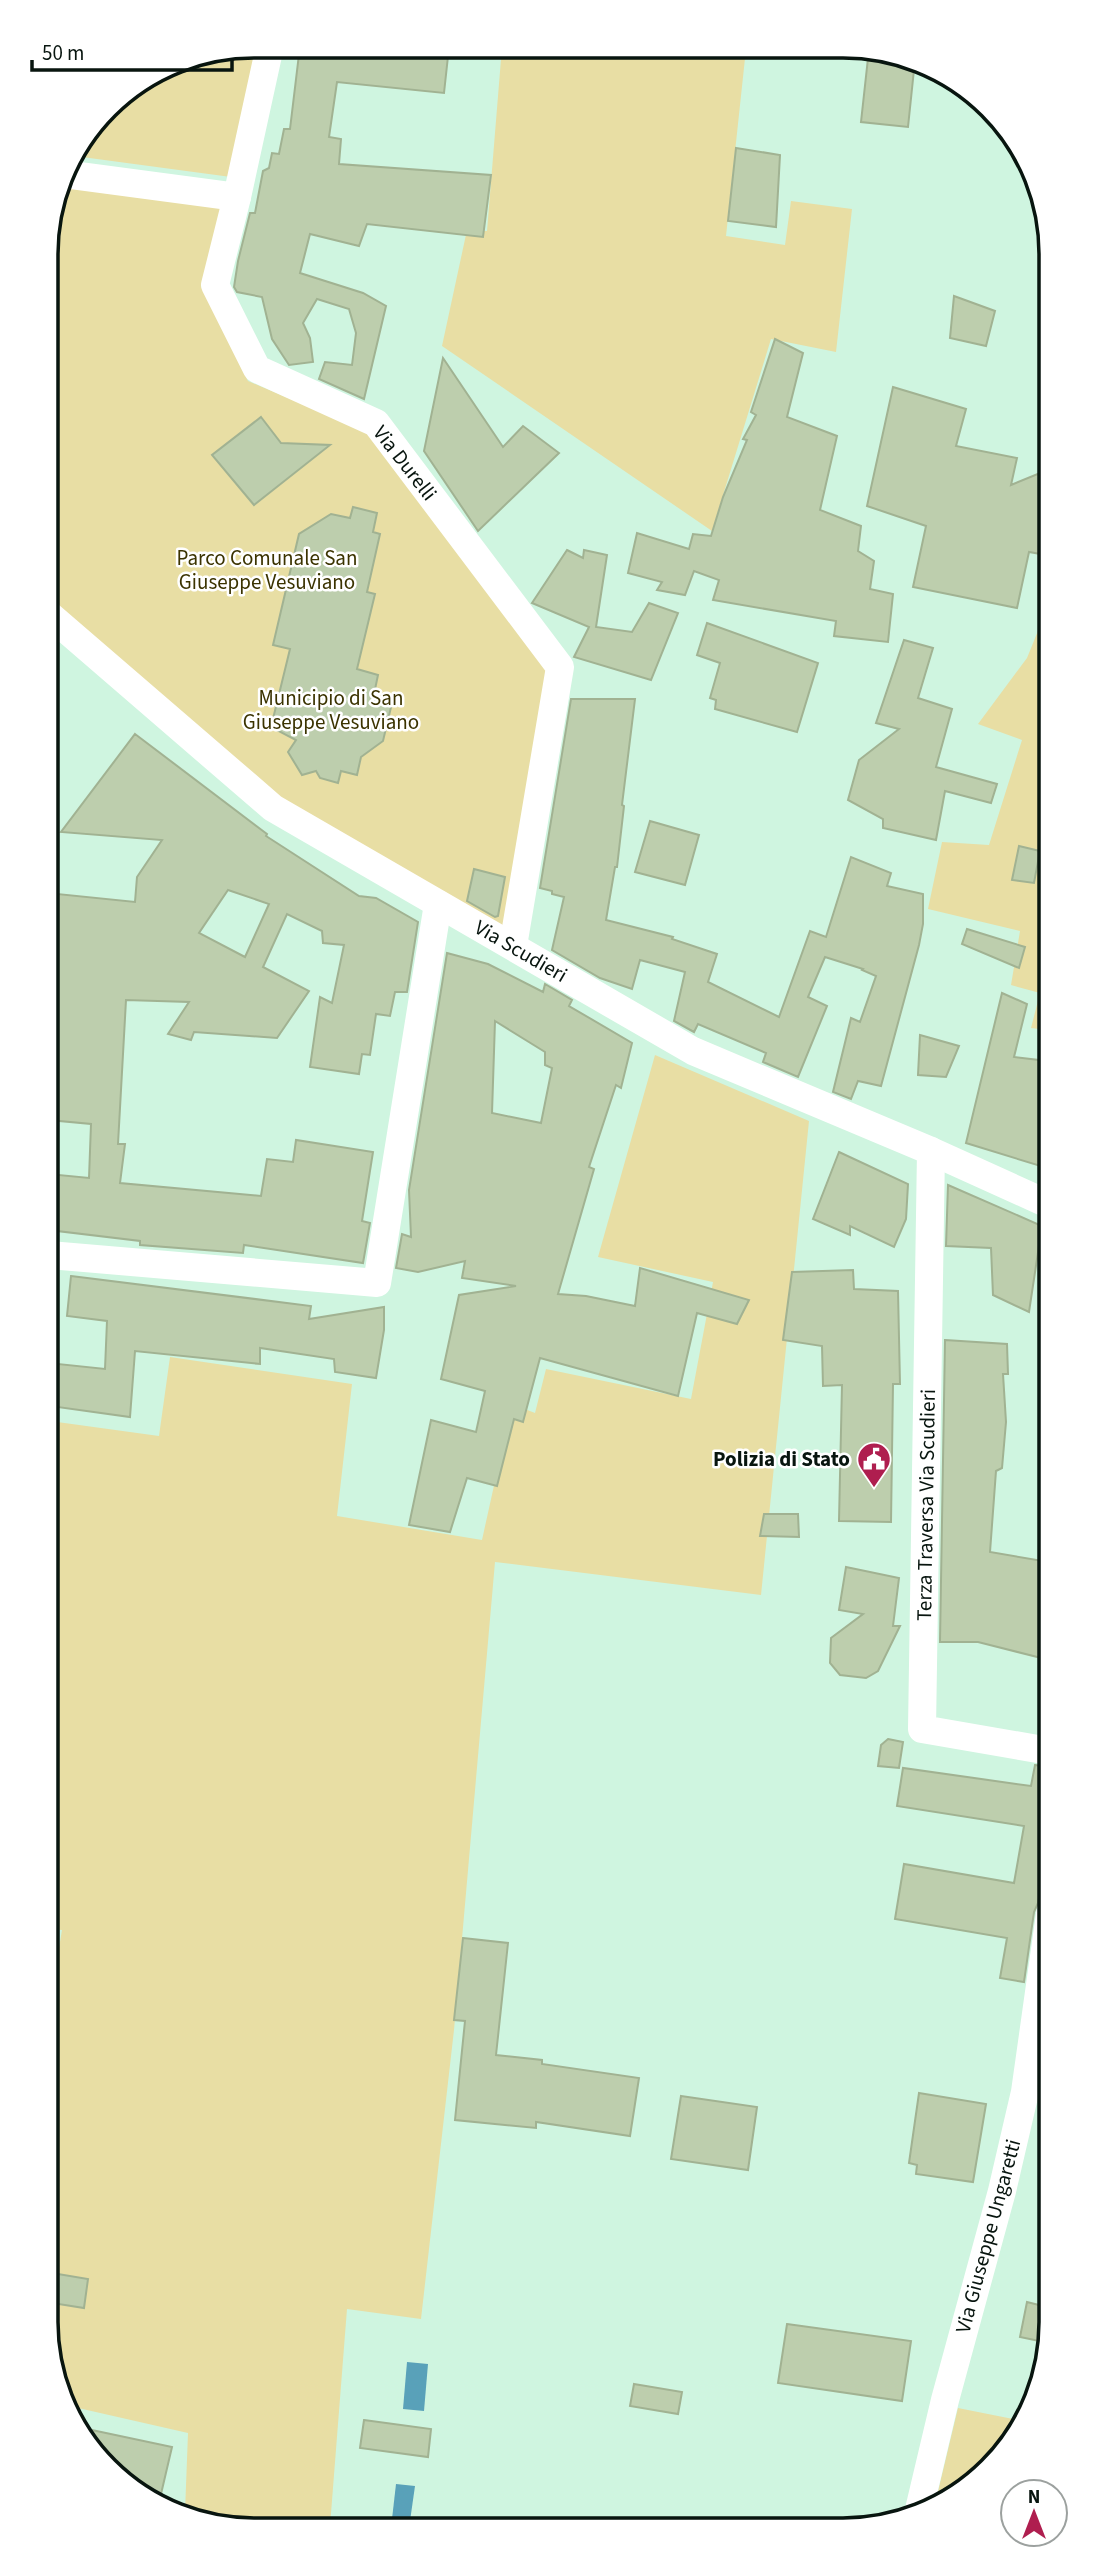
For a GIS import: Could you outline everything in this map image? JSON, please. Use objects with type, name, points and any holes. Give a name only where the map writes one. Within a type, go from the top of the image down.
[{"type":"street","name":"Via Durelli","points":[[267,58],[215,285],[257,369],[376,423],[560,667],[513,947]]},
{"type":"street","points":[[75,175],[237,197]]},
{"type":"street","name":"Via Scudieri","points":[[58,622],[273,808],[693,1051],[931,1151],[1039,1200]]},
{"type":"street","points":[[58,1256],[377,1283],[438,904]]},
{"type":"street","name":"Terza Traversa Via Scudieri","points":[[931,1151],[922,1729],[1039,1749]]},
{"type":"street","name":"Via Giuseppe Ungaretti","points":[[922,2501],[945,2400],[1002,2191],[1025,2092],[1039,1992]]},
{"type":"green space","points":[[241,58],[255,58],[231,177],[84,157],[115,115],[156,84],[191,68]]},
{"type":"green space","points":[[501,58],[745,58],[726,236],[785,245],[791,201],[852,209],[836,352],[771,339],[712,531],[442,346],[467,230],[487,231]]},
{"type":"green space","name":"Parco Comunale San Giuseppe Vesuviano","points":[[71,185],[223,206],[201,286],[248,381],[373,434],[550,669],[505,930],[276,799],[58,609],[58,241],[64,203]]},
{"type":"green space","points":[[1039,628],[1039,993],[1011,985],[1020,931],[928,909],[942,842],[989,845],[1022,740],[978,724],[1027,658]]},
{"type":"green space","points":[[1039,997],[1039,1029],[1031,1028]]},
{"type":"green space","points":[[655,1055],[809,1121],[761,1595],[495,1562],[454,2030],[421,2319],[347,2309],[331,2518],[228,2517],[191,2508],[185,2506],[188,2433],[78,2408],[64,2373],[59,2348],[58,1954],[62,1930],[58,1930],[58,1422],[159,1436],[170,1357],[352,1384],[337,1516],[482,1540],[512,1404],[535,1413],[546,1369],[691,1399],[713,1282],[598,1257]]},
{"type":"green space","points":[[958,2408],[1013,2419],[982,2461],[937,2494]]},
{"type":"water","points":[[407,2362],[428,2364],[424,2411],[403,2409]]},
{"type":"water","points":[[396,2484],[415,2486],[410,2518],[392,2518]]},
{"type":"building","points":[[299,58],[448,58],[444,93],[337,82],[329,137],[341,139],[339,164],[491,175],[483,237],[367,224],[359,246],[310,234],[300,273],[363,293],[386,306],[364,399],[319,379],[325,362],[352,365],[356,333],[349,309],[317,299],[303,323],[310,338],[313,362],[289,365],[272,339],[262,297],[237,292],[234,287],[250,213],[255,213],[263,171],[269,168],[272,153],[279,154],[284,129],[290,129]]},
{"type":"building","points":[[868,59],[914,71],[908,127],[861,122]]},
{"type":"building","points":[[736,148],[780,155],[776,227],[728,221]]},
{"type":"building","points":[[954,296],[995,311],[986,346],[950,338]]},
{"type":"building","points":[[775,339],[803,353],[787,417],[837,436],[820,510],[861,526],[858,551],[874,561],[870,589],[893,594],[888,642],[834,636],[836,621],[713,600],[719,580],[694,571],[685,595],[657,590],[662,582],[628,573],[637,533],[689,549],[693,534],[711,536],[723,497],[747,440],[743,439],[756,415],[751,412]]},
{"type":"building","points":[[443,358],[503,447],[523,426],[559,453],[478,531],[424,451]]},
{"type":"building","points":[[893,387],[966,409],[956,446],[1017,458],[1011,485],[1039,473],[1039,554],[1029,552],[1017,608],[913,587],[926,526],[867,506]]},
{"type":"building","points":[[261,417],[281,443],[330,445],[254,505],[212,455]]},
{"type":"building","name":"Municipio di San Giuseppe Vesuviano","points":[[353,507],[377,513],[373,532],[380,534],[367,592],[375,594],[357,669],[378,675],[373,699],[392,703],[383,741],[361,757],[357,775],[341,771],[338,783],[320,778],[316,771],[302,775],[288,752],[296,740],[271,727],[290,649],[273,645],[299,534],[331,514],[350,518]]},
{"type":"building","points":[[567,550],[583,558],[584,550],[607,555],[596,627],[632,632],[649,603],[678,613],[651,680],[574,657],[589,627],[532,603]]},
{"type":"building","points":[[707,623],[818,663],[797,732],[715,709],[716,700],[710,698],[720,663],[697,655]]},
{"type":"building","points":[[904,640],[933,648],[918,698],[952,709],[936,767],[997,784],[991,803],[945,791],[936,840],[883,828],[883,819],[848,800],[859,760],[899,729],[876,723]]},
{"type":"building","points":[[571,699],[635,699],[617,867],[606,920],[673,937],[672,939],[717,954],[708,982],[779,1017],[810,931],[826,937],[851,857],[891,873],[887,886],[923,894],[923,924],[919,945],[881,1086],[858,1081],[851,1099],[833,1092],[851,1018],[860,1022],[876,976],[863,969],[825,957],[808,997],[827,1006],[798,1077],[763,1062],[766,1053],[698,1024],[694,1032],[674,1021],[685,972],[640,960],[632,989],[600,978],[552,950],[564,897],[540,888]]},
{"type":"building","points":[[135,734],[267,834],[266,836],[359,896],[376,898],[418,922],[407,992],[395,992],[390,1016],[376,1014],[370,1055],[362,1054],[359,1074],[310,1067],[320,997],[332,1003],[344,945],[323,943],[322,931],[287,914],[263,967],[309,991],[277,1038],[194,1032],[191,1040],[168,1034],[189,1002],[126,1000],[118,1144],[125,1144],[120,1183],[261,1196],[267,1159],[293,1162],[296,1140],[373,1152],[362,1221],[370,1223],[363,1263],[244,1245],[243,1253],[140,1245],[140,1241],[58,1231],[58,1175],[89,1178],[91,1124],[58,1121],[58,894],[135,902],[137,877],[162,840],[61,832]],"holes":[[[228,890],[269,904],[245,957],[199,933]]]},
{"type":"building","points":[[650,821],[699,835],[685,885],[635,872]]},
{"type":"building","points":[[1019,846],[1039,851],[1034,883],[1012,880]]},
{"type":"building","points":[[474,869],[505,877],[498,916],[495,917],[467,901]]},
{"type":"building","points":[[967,929],[1025,947],[1019,968],[962,944]]},
{"type":"building","points":[[447,953],[488,964],[543,992],[545,984],[572,1000],[569,1006],[632,1043],[621,1088],[616,1085],[589,1167],[594,1169],[558,1294],[586,1296],[635,1306],[640,1268],[749,1300],[737,1324],[697,1313],[678,1396],[540,1358],[523,1422],[514,1419],[497,1486],[467,1478],[450,1532],[409,1525],[431,1420],[476,1432],[485,1391],[441,1379],[459,1295],[516,1286],[462,1278],[465,1261],[418,1272],[396,1268],[402,1234],[411,1237],[409,1190]],"holes":[[[495,1021],[545,1052],[545,1065],[552,1068],[541,1123],[492,1113]]]},
{"type":"building","points":[[1002,993],[1027,1004],[1014,1057],[1039,1060],[1039,1166],[966,1143]]},
{"type":"building","points":[[920,1035],[959,1046],[946,1077],[918,1075]]},
{"type":"building","points":[[839,1152],[908,1184],[906,1219],[894,1247],[850,1226],[850,1235],[813,1219]]},
{"type":"building","points":[[948,1185],[1039,1225],[1039,1246],[1029,1312],[993,1295],[991,1248],[946,1246]]},
{"type":"building","points":[[853,1270],[854,1289],[898,1291],[900,1384],[893,1384],[891,1522],[839,1521],[842,1385],[823,1386],[822,1346],[783,1340],[792,1272]]},
{"type":"building","points":[[71,1276],[311,1306],[309,1319],[384,1307],[384,1330],[376,1378],[335,1372],[334,1359],[260,1348],[260,1364],[135,1351],[130,1417],[58,1407],[58,1364],[105,1369],[107,1321],[67,1316]]},
{"type":"building","points":[[945,1340],[1007,1344],[1008,1374],[1003,1374],[1006,1422],[1002,1468],[996,1471],[990,1552],[1039,1560],[1039,1657],[978,1642],[940,1642]]},
{"type":"building","points":[[764,1514],[798,1514],[799,1537],[760,1536]]},
{"type":"building","points":[[846,1567],[899,1578],[893,1626],[900,1626],[878,1671],[866,1678],[840,1675],[830,1663],[831,1638],[863,1614],[839,1610]]},
{"type":"building","points":[[888,1739],[903,1742],[899,1768],[878,1766],[881,1745]]},
{"type":"building","points":[[1035,1765],[1039,1766],[1039,1898],[1034,1912],[1024,1982],[1000,1978],[1007,1938],[895,1919],[904,1864],[1014,1883],[1024,1826],[897,1806],[903,1768],[1031,1786]]},
{"type":"building","points":[[463,1938],[508,1943],[496,2055],[542,2060],[542,2064],[639,2078],[630,2136],[536,2122],[536,2128],[455,2120],[465,2021],[454,2020]]},
{"type":"building","points":[[919,2093],[986,2104],[973,2182],[916,2174],[917,2165],[909,2163]]},
{"type":"building","points":[[681,2096],[757,2107],[748,2170],[671,2159]]},
{"type":"building","points":[[58,2274],[88,2279],[84,2308],[58,2304]]},
{"type":"building","points":[[1027,2302],[1039,2305],[1038,2341],[1020,2337]]},
{"type":"building","points":[[787,2324],[911,2341],[902,2401],[778,2383]]},
{"type":"building","points":[[634,2384],[682,2392],[678,2414],[630,2406]]},
{"type":"building","points":[[364,2420],[431,2429],[428,2457],[360,2448]]},
{"type":"building","points":[[90,2430],[172,2447],[161,2494],[125,2470]]},
{"type":"place","name":"Polizia di Stato","points":[[874,1489]]}]
